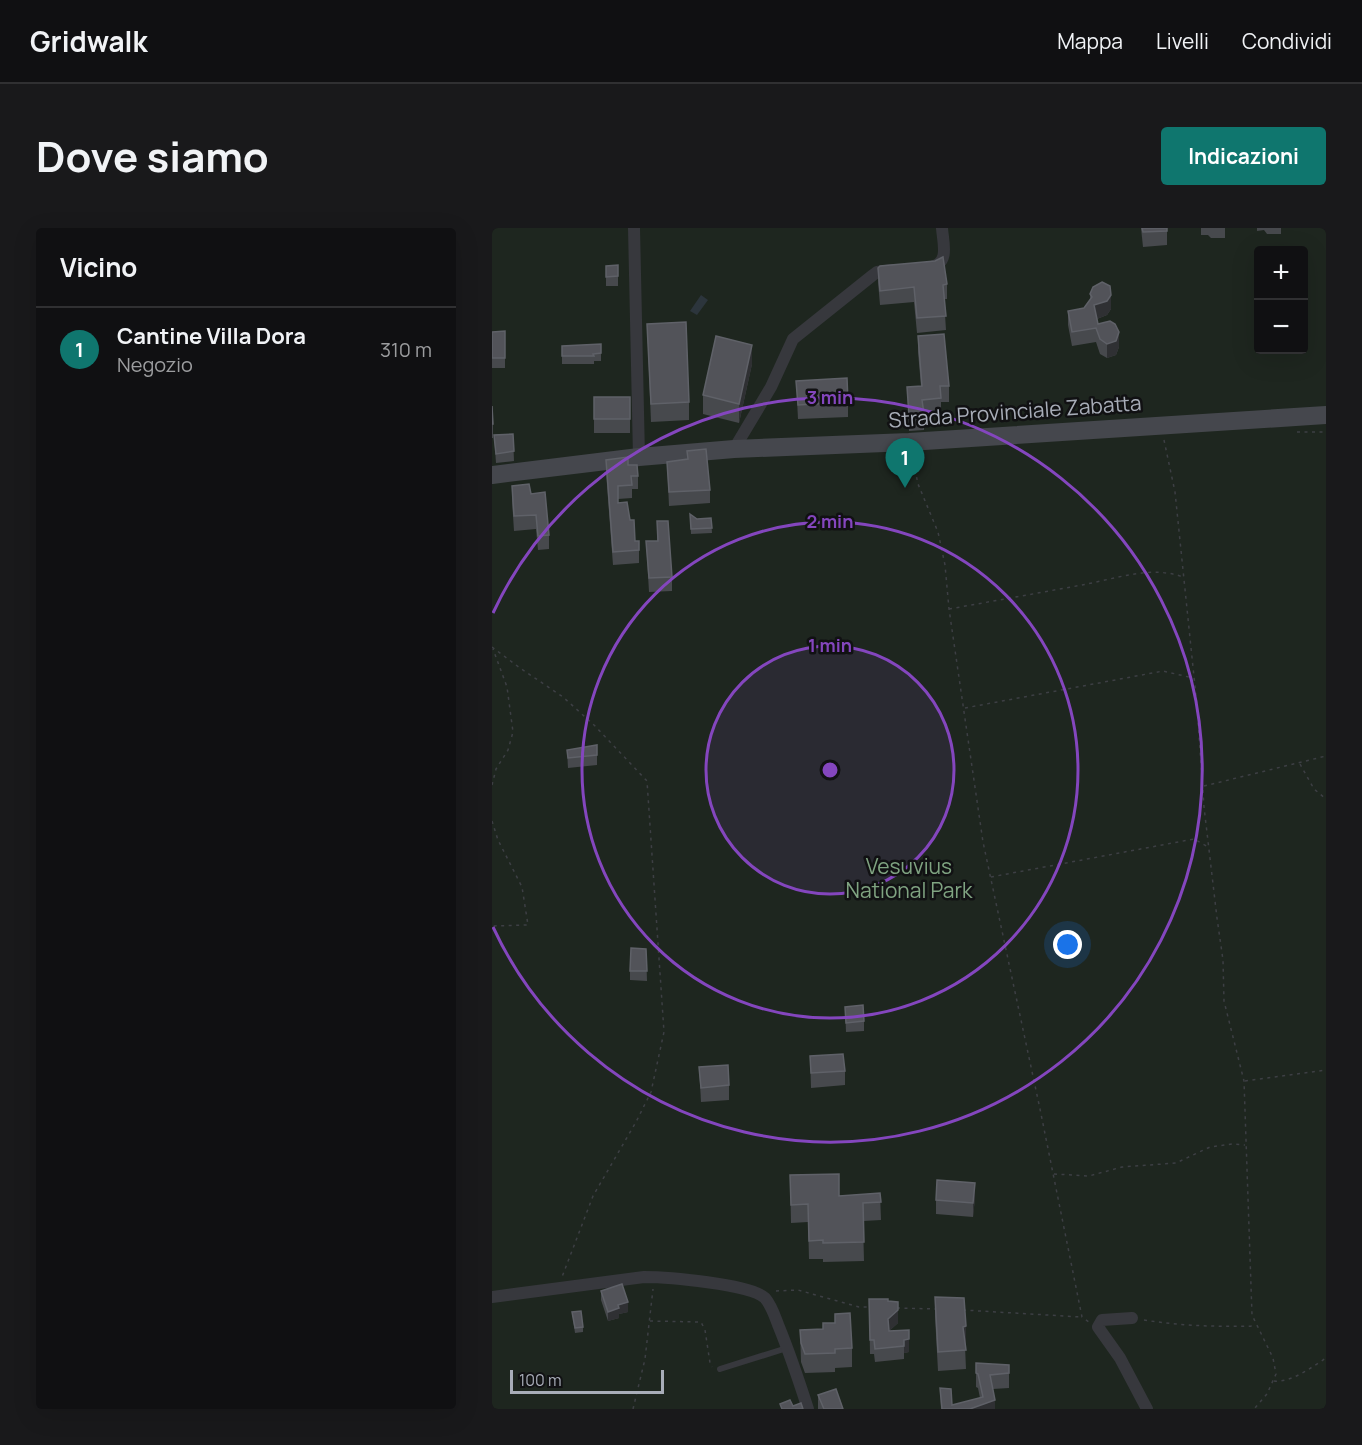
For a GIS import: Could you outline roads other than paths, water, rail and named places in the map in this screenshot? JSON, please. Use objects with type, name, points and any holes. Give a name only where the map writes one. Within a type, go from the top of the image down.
[{"type":"street","points":[[634,228],[639,457]]},
{"type":"street","points":[[734,449],[771,387],[793,339],[877,272],[934,267],[942,261],[944,254],[942,228]]},
{"type":"street","name":"Strada Provinciale Zabatta","points":[[492,475],[639,457],[734,449],[1326,416]]},
{"type":"street","points":[[492,1298],[659,1277],[750,1290],[764,1297],[771,1308],[808,1409]]},
{"type":"street","points":[[1132,1318],[1102,1320],[1098,1327],[1120,1358],[1147,1409]]},
{"type":"lane","points":[[720,1369],[787,1348]]},
{"type":"place","name":"Cantine Villa Dora","points":[[905,488]]},
{"type":"park label","name":"Vesuvius National Park","points":[[909,879]]}]
